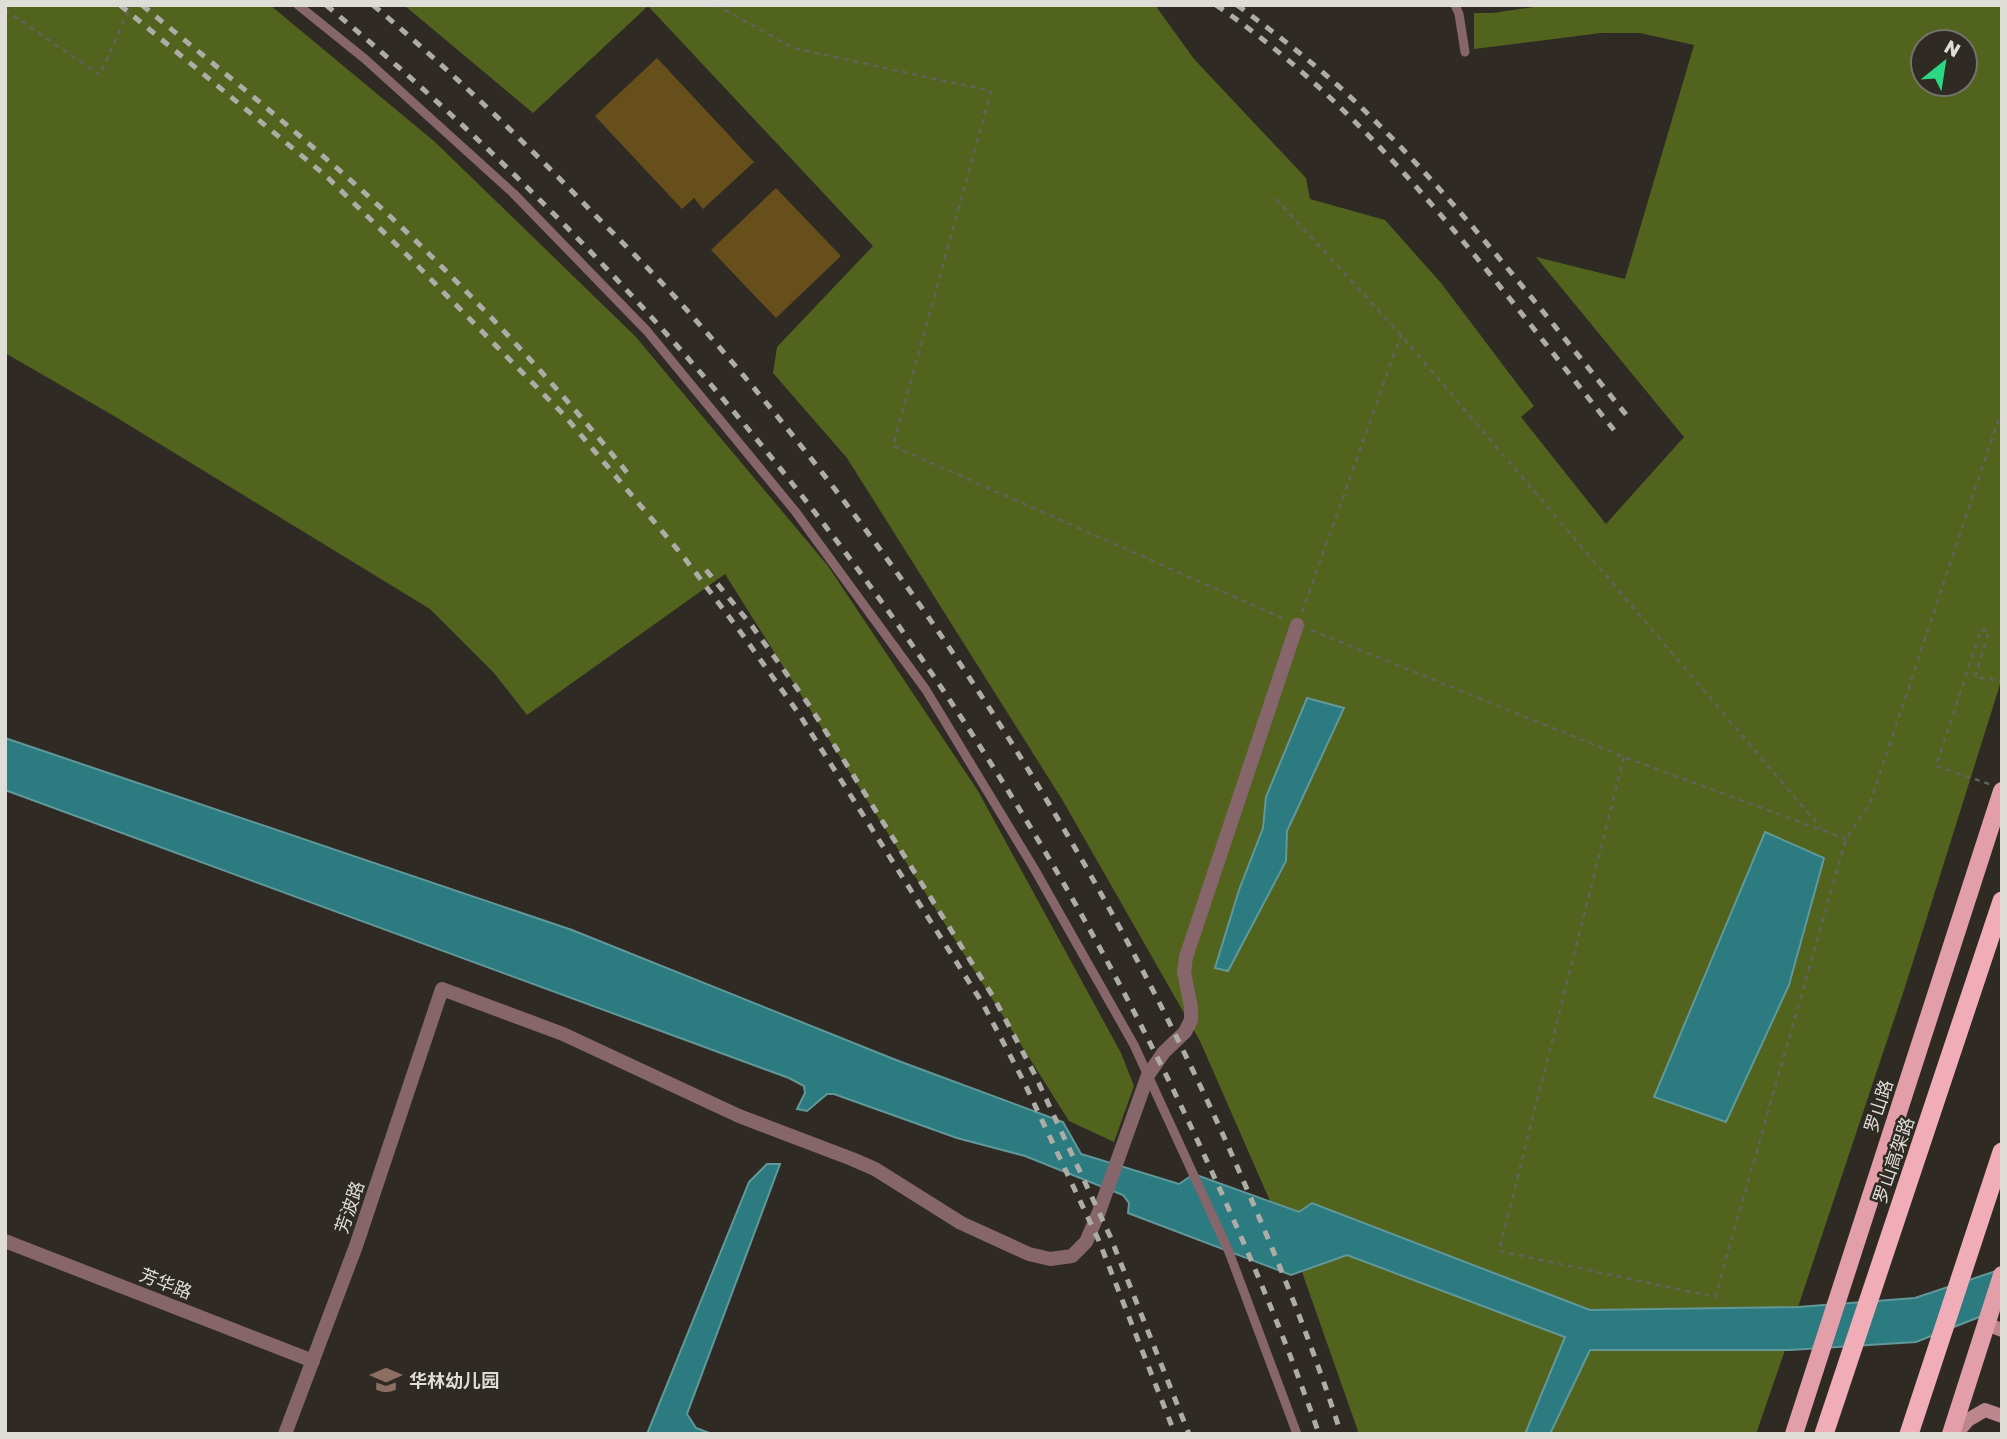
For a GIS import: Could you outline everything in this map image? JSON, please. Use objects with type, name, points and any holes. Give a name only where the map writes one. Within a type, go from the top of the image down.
[{"type":"highway","name":"罗山高架路","points":[[1824,1434],[2002,901]]},
{"type":"highway","points":[[1909,1434],[2002,1152]]},
{"type":"main road","name":"罗山路","points":[[1794,1434],[1995,787]]},
{"type":"main road","points":[[1954,1434],[1994,1327],[2002,1275]]},
{"type":"main road","points":[[1954,1434],[1968,1420],[1985,1410],[2002,1416]]},
{"type":"street","points":[[1148,1074],[1164,1052],[1185,1032],[1191,1020],[1184,971],[1186,957],[1297,625]]},
{"type":"street","name":"芳波路","points":[[285,1434],[359,1235],[442,989],[563,1034],[739,1116],[852,1158],[875,1169],[961,1223],[1029,1254],[1050,1259],[1072,1255],[1090,1234],[1148,1074]]},
{"type":"street","name":"芳华路","points":[[5,1241],[313,1361]]},
{"type":"lane","points":[[298,5],[365,59],[513,193],[647,331],[795,510],[926,690],[1035,870],[1148,1074],[1228,1252],[1297,1434]]},
{"type":"lane","points":[[1455,5],[1465,51]]},
{"type":"path","points":[[5,10],[100,75],[131,5]]},
{"type":"path","points":[[716,5],[793,48],[991,91],[893,446],[1297,625],[1624,757],[1846,839]]},
{"type":"path","points":[[1276,199],[1401,335],[1823,830]]},
{"type":"path","points":[[1297,625],[1401,335]]},
{"type":"path","points":[[1624,757],[1499,1251],[1715,1297],[1846,839],[1870,803],[2002,410]]},
{"type":"path","points":[[1995,787],[1936,766],[1981,630],[1989,631],[1976,677],[2002,681]]},
{"type":"green space","points":[[5,5],[270,5],[435,142],[635,336],[828,566],[978,791],[1121,1053],[1134,1086],[1114,1142],[1069,1121],[725,574],[527,715],[494,673],[430,609],[114,416],[5,353]]},
{"type":"green space","points":[[404,5],[1155,5],[1194,59],[1306,178],[1310,199],[1385,220],[1441,283],[1534,406],[1521,417],[1606,524],[1684,437],[1536,257],[1625,279],[1694,45],[1640,33],[1601,33],[1474,49],[1474,13],[1547,5],[2002,5],[2002,678],[1906,984],[1798,1307],[1590,1310],[1312,1203],[1299,1212],[1270,1201],[1200,1041],[1063,801],[847,458],[773,373],[777,347],[873,246],[648,6],[533,113]]},
{"type":"green space","points":[[1346,1255],[1565,1337],[1525,1434],[1359,1434],[1302,1272]]},
{"type":"green space","points":[[1589,1350],[1785,1350],[1756,1434],[1550,1434]]},
{"type":"water","points":[[1307,698],[1344,708],[1287,831],[1286,861],[1228,971],[1215,968],[1239,890],[1263,828],[1266,797]]},
{"type":"water","points":[[5,738],[572,930],[896,1060],[1063,1122],[1081,1154],[1179,1184],[1194,1174],[1299,1212],[1312,1203],[1590,1310],[1798,1307],[1915,1298],[2002,1269],[2002,1308],[1916,1342],[1790,1350],[1590,1350],[1550,1434],[1525,1434],[1565,1337],[1347,1255],[1291,1275],[1128,1213],[1129,1203],[1123,1195],[1025,1156],[957,1138],[834,1094],[827,1094],[807,1111],[797,1109],[805,1093],[804,1086],[789,1078],[5,790]]},
{"type":"water","points":[[1765,832],[1824,858],[1789,985],[1726,1122],[1654,1097]]},
{"type":"water","points":[[767,1164],[780,1164],[687,1414],[696,1428],[712,1434],[647,1434],[749,1182]]},
{"type":"building","points":[[657,58],[754,162],[703,209],[694,198],[682,209],[595,116]]},
{"type":"building","points":[[776,188],[841,256],[776,318],[711,250]]},
{"type":"railway","points":[[120,5],[325,175],[407,255],[564,415],[683,556],[742,634],[799,714],[983,1004],[1023,1080],[1099,1241],[1175,1434]]},
{"type":"railway","points":[[142,5],[318,152],[419,244],[527,356],[629,475]]},
{"type":"railway","points":[[326,5],[465,127],[596,257],[719,394],[835,538],[942,688],[1041,845],[1131,1006],[1241,1236],[1282,1334],[1319,1434]]},
{"type":"railway","points":[[373,5],[515,134],[676,298],[759,394],[838,493],[985,702],[1053,810],[1116,921],[1175,1034],[1229,1148],[1274,1254],[1303,1325],[1341,1434]]},
{"type":"railway","points":[[1216,5],[1274,49],[1329,97],[1381,148],[1430,202],[1614,430]]},
{"type":"railway","points":[[1237,5],[1321,71],[1403,149],[1502,262],[1628,417]]},
{"type":"railway","points":[[706,570],[752,626],[809,705],[994,998],[1035,1075],[1110,1236],[1189,1434]]},
{"type":"place","name":"华林幼儿园","points":[[386,1380]]}]
